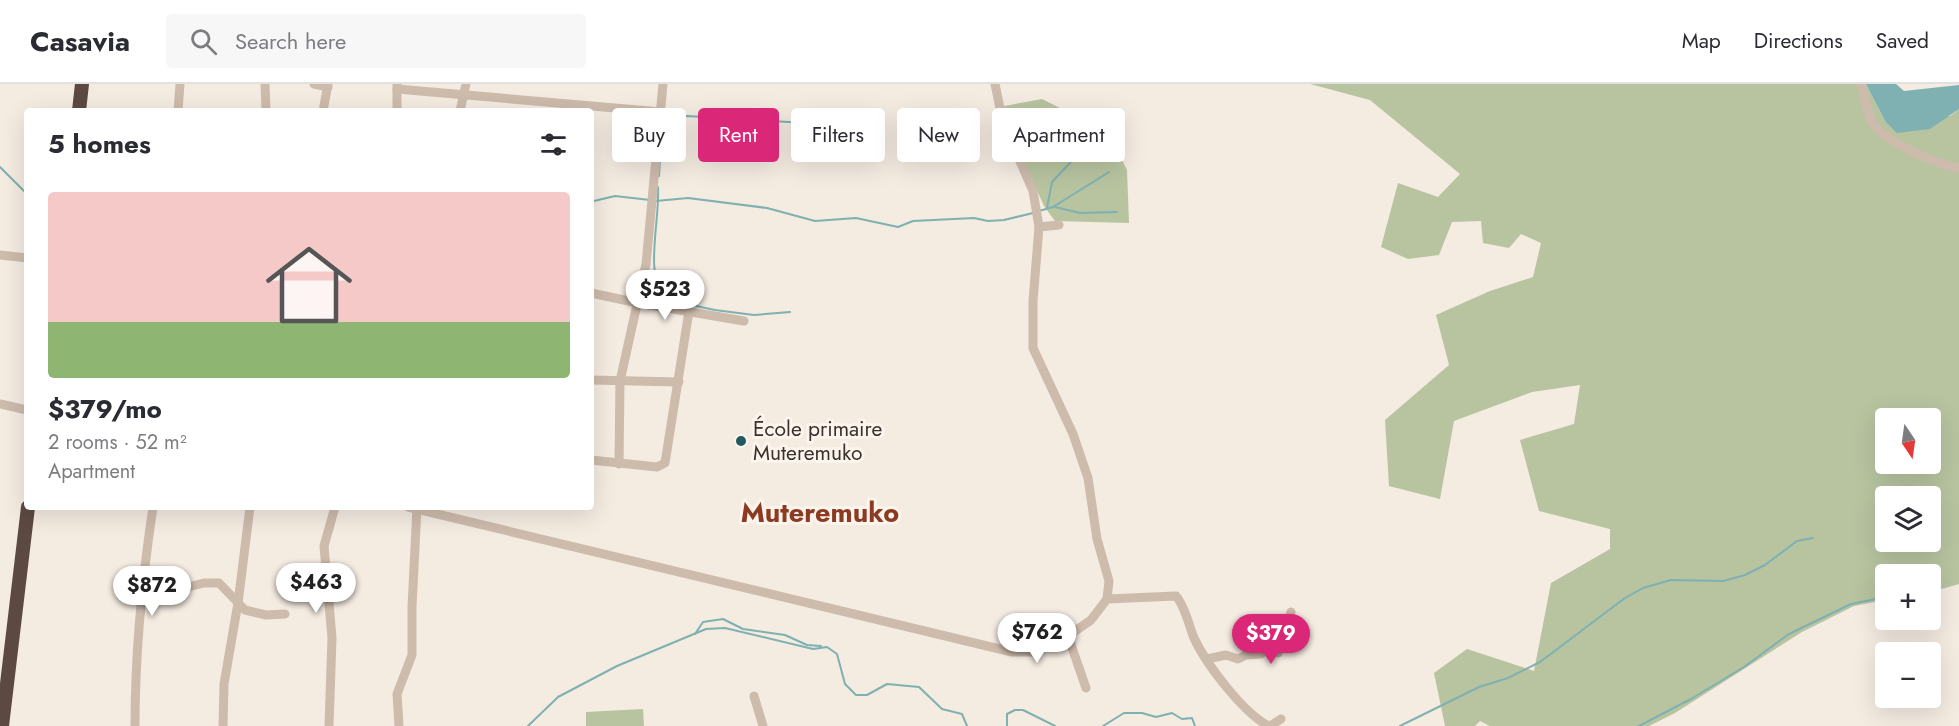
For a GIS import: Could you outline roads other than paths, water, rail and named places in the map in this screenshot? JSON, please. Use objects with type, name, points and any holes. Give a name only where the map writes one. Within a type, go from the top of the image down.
[{"type":"highway","points":[[78,108],[82,84]]},
{"type":"highway","points":[[2,726],[2,706],[28,510]]},
{"type":"street","points":[[178,108],[180,84]]},
{"type":"street","points":[[265,84],[266,108]]},
{"type":"street","points":[[314,84],[328,86],[324,108]]},
{"type":"street","points":[[661,108],[663,84]]},
{"type":"street","points":[[422,510],[1012,652],[1032,652],[1068,636],[1091,620],[1107,599],[1109,581],[1089,500],[1088,478],[1073,434],[1033,348],[1033,301],[1039,227],[1033,191],[1004,123],[995,84]]},
{"type":"street","points":[[1861,84],[1872,122],[1897,145],[1949,167],[1959,168]]},
{"type":"street","points":[[398,108],[397,87],[465,89],[627,108]]},
{"type":"street","points":[[461,108],[465,89]]},
{"type":"street","points":[[619,464],[620,381],[646,264],[656,162]]},
{"type":"street","points":[[1039,227],[1059,225]]},
{"type":"street","points":[[0,255],[24,258]]},
{"type":"street","points":[[594,294],[744,321]]},
{"type":"street","points":[[594,460],[657,467],[665,463],[689,311]]},
{"type":"street","points":[[594,380],[679,382]]},
{"type":"street","points":[[0,404],[24,409]]},
{"type":"street","points":[[135,726],[136,651],[141,584],[153,510]]},
{"type":"street","points":[[223,726],[224,684],[238,603],[250,510]]},
{"type":"street","points":[[329,726],[332,638],[324,546],[334,510]]},
{"type":"street","points":[[399,726],[397,694],[412,655],[414,510]]},
{"type":"street","points":[[141,584],[188,587],[204,583],[219,583],[245,610],[254,613],[285,614]]},
{"type":"street","points":[[1107,599],[1176,596],[1194,637],[1207,659],[1248,712],[1269,726],[1281,719]]},
{"type":"street","points":[[1207,659],[1226,655],[1238,660],[1246,655],[1261,654],[1265,647],[1278,653],[1291,612]]},
{"type":"street","points":[[1068,636],[1086,688]]},
{"type":"street","points":[[754,696],[763,726]]},
{"type":"water","points":[[1866,84],[1896,84],[1904,91],[1959,85],[1959,109],[1930,129],[1897,133],[1885,121]]},
{"type":"waterway","points":[[686,116],[791,122]]},
{"type":"waterway","points":[[659,176],[660,162]]},
{"type":"waterway","points":[[1047,208],[1052,182],[1071,162]]},
{"type":"waterway","points":[[0,167],[24,191]]},
{"type":"waterway","points":[[1039,211],[1053,207],[1109,172]]},
{"type":"waterway","points":[[658,187],[654,260],[655,274],[663,299],[715,310],[754,315],[790,312]]},
{"type":"waterway","points":[[594,201],[615,196],[650,200]]},
{"type":"waterway","points":[[656,201],[688,198],[767,208],[815,221],[856,218],[898,227],[913,221],[974,218],[988,221],[1004,220],[1033,213]]},
{"type":"waterway","points":[[1055,207],[1080,213],[1117,212]]},
{"type":"waterway","points":[[1400,726],[1479,687],[1508,678],[1540,662],[1625,598],[1643,588],[1671,580],[1723,581],[1745,575],[1765,565],[1797,541],[1813,538]]},
{"type":"waterway","points":[[1639,726],[1691,699],[1744,667],[1789,634],[1851,604],[1875,599]]},
{"type":"waterway","points":[[695,634],[703,622],[723,619],[743,629],[785,635],[807,645],[821,646]]},
{"type":"waterway","points":[[528,726],[558,697],[617,666],[706,629],[725,628],[813,649],[827,647],[837,654],[845,684],[856,695],[867,695],[887,684],[919,687],[942,709],[962,714],[967,726]]},
{"type":"waterway","points":[[1007,726],[1007,714],[1015,710],[1023,710],[1055,726]]},
{"type":"waterway","points":[[1103,726],[1124,713],[1142,713],[1156,717],[1172,713],[1182,719],[1192,718],[1195,726]]},
{"type":"place","name":"École primaire Muteremuko","points":[[741,441]]},
{"type":"district","name":"Muteremuko","points":[[820,512]]}]
